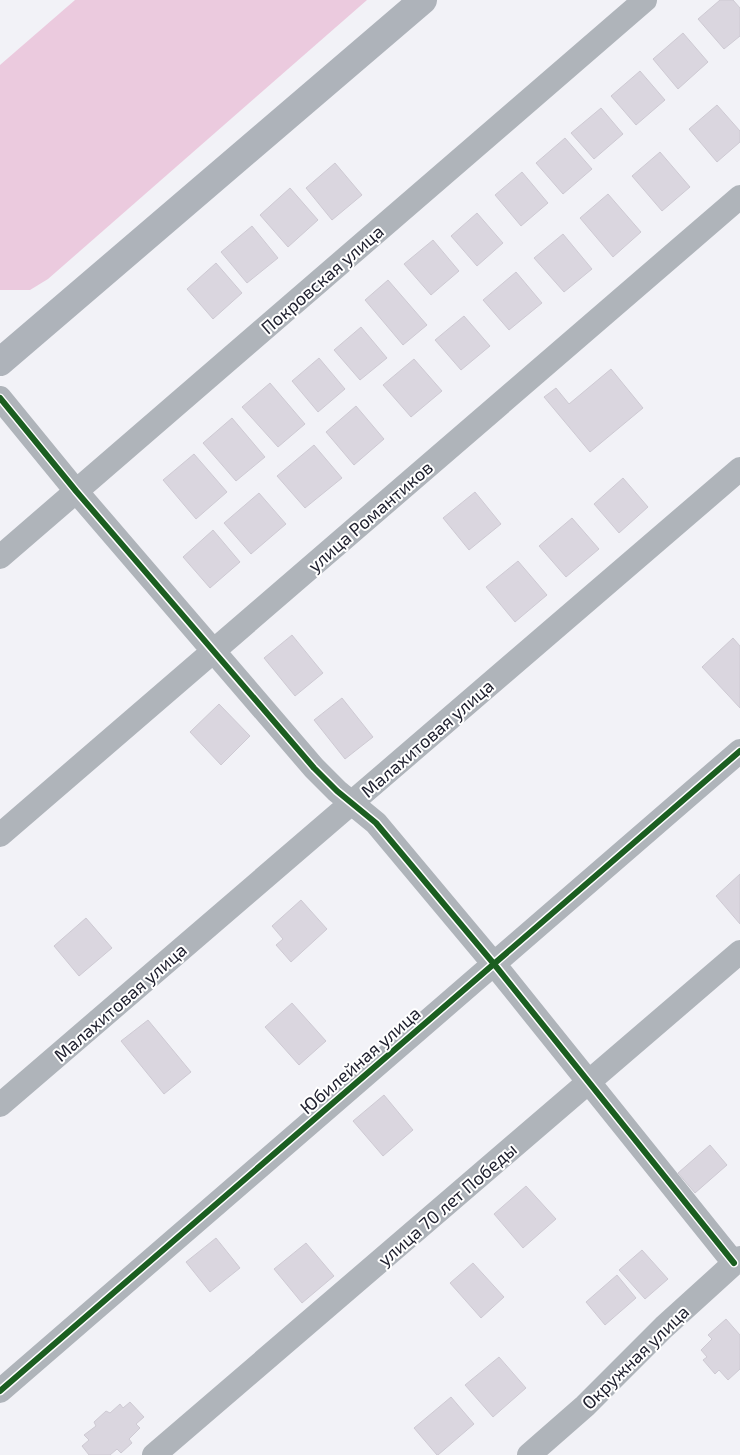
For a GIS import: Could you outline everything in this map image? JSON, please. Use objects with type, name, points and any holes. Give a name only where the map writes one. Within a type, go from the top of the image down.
[{"type":"main road","points":[[0,362],[423,0]]},
{"type":"street","name":"Покровская улица","points":[[0,557],[645,0]]},
{"type":"street","name":"улица Романтиков","points":[[0,835],[740,198]]},
{"type":"street","points":[[0,398],[76,491],[325,780],[376,823],[737,1261]]},
{"type":"street","name":"Малахитовая улица","points":[[0,1105],[740,469]]},
{"type":"street","name":"Юбилейная улица","points":[[0,1391],[740,751]]},
{"type":"street","name":"улица 70 лет Победы","points":[[154,1455],[740,952]]},
{"type":"street","name":"Окружная улица","points":[[529,1455],[585,1406],[664,1327],[737,1261]]},
{"type":"shaded area","points":[[75,0],[367,0],[48,279],[30,290],[0,290],[0,65]]},
{"type":"building","points":[[720,0],[733,0],[740,8],[740,36],[724,49],[698,19]]},
{"type":"building","points":[[683,33],[708,62],[678,89],[653,59]]},
{"type":"building","points":[[640,71],[665,100],[636,125],[611,96]]},
{"type":"building","points":[[717,105],[740,131],[740,142],[717,162],[689,129]]},
{"type":"building","points":[[601,108],[623,134],[594,159],[571,133]]},
{"type":"building","points":[[565,138],[592,169],[563,194],[536,163]]},
{"type":"building","points":[[660,152],[690,187],[662,211],[632,176]]},
{"type":"building","points":[[335,163],[362,195],[332,220],[306,188]]},
{"type":"building","points":[[522,172],[548,203],[521,226],[495,195]]},
{"type":"building","points":[[290,188],[318,220],[288,247],[260,215]]},
{"type":"building","points":[[608,194],[641,232],[613,257],[580,218]]},
{"type":"building","points":[[477,213],[503,243],[477,266],[451,236]]},
{"type":"building","points":[[252,226],[278,258],[247,283],[221,252]]},
{"type":"building","points":[[563,234],[592,269],[564,292],[534,258]]},
{"type":"building","points":[[433,240],[459,271],[431,295],[404,264]]},
{"type":"building","points":[[216,263],[242,293],[213,319],[187,289]]},
{"type":"building","points":[[516,272],[542,303],[509,330],[483,300]]},
{"type":"building","points":[[388,280],[427,325],[403,345],[365,300]]},
{"type":"building","points":[[464,316],[490,346],[461,370],[435,340]]},
{"type":"building","points":[[361,327],[387,358],[360,380],[334,350]]},
{"type":"building","points":[[319,358],[345,389],[318,412],[292,381]]},
{"type":"building","points":[[414,359],[442,391],[411,417],[383,385]]},
{"type":"building","points":[[611,369],[643,408],[590,452],[544,397],[556,388],[569,404]]},
{"type":"building","points":[[270,383],[305,424],[278,447],[242,407]]},
{"type":"building","points":[[356,406],[384,439],[354,465],[326,432]]},
{"type":"building","points":[[232,418],[265,457],[236,481],[203,443]]},
{"type":"building","points":[[314,445],[342,478],[305,508],[277,476]]},
{"type":"building","points":[[194,454],[227,492],[196,519],[163,480]]},
{"type":"building","points":[[623,478],[648,507],[619,533],[594,504]]},
{"type":"building","points":[[475,492],[501,524],[469,550],[443,518]]},
{"type":"building","points":[[259,493],[286,524],[251,554],[224,523]]},
{"type":"building","points":[[572,518],[599,549],[566,577],[539,546]]},
{"type":"building","points":[[213,530],[240,562],[210,588],[183,557]]},
{"type":"building","points":[[518,561],[547,595],[515,622],[486,587]]},
{"type":"building","points":[[292,635],[323,673],[295,696],[264,658]]},
{"type":"building","points":[[733,638],[740,646],[740,708],[702,667]]},
{"type":"building","points":[[342,698],[373,737],[345,759],[314,720]]},
{"type":"building","points":[[219,704],[250,736],[221,765],[190,732]]},
{"type":"building","points":[[740,874],[740,924],[716,896]]},
{"type":"building","points":[[301,900],[327,929],[291,962],[276,945],[283,939],[272,926]]},
{"type":"building","points":[[86,918],[112,948],[79,976],[54,946]]},
{"type":"building","points":[[292,1003],[326,1041],[299,1065],[265,1027]]},
{"type":"building","points":[[148,1020],[191,1072],[164,1094],[121,1041]]},
{"type":"building","points":[[384,1095],[413,1130],[383,1156],[353,1121]]},
{"type":"building","points":[[710,1145],[727,1165],[695,1193],[678,1173]]},
{"type":"building","points":[[526,1186],[556,1219],[523,1248],[494,1214]]},
{"type":"building","points":[[216,1238],[240,1268],[210,1292],[186,1262]]},
{"type":"building","points":[[306,1243],[334,1276],[302,1303],[274,1269]]},
{"type":"building","points":[[642,1250],[668,1279],[645,1299],[619,1270]]},
{"type":"building","points":[[473,1263],[504,1297],[481,1318],[450,1283]]},
{"type":"building","points":[[617,1275],[636,1298],[605,1325],[586,1302]]},
{"type":"building","points":[[726,1319],[740,1335],[740,1369],[728,1380],[719,1370],[715,1374],[703,1360],[707,1357],[701,1350],[712,1339],[708,1335]]},
{"type":"building","points":[[499,1357],[526,1388],[493,1417],[465,1385]]},
{"type":"building","points":[[451,1397],[474,1424],[437,1455],[414,1428]]},
{"type":"building","points":[[130,1402],[144,1417],[136,1424],[140,1428],[129,1439],[132,1443],[121,1453],[117,1449],[110,1455],[89,1455],[82,1446],[89,1440],[84,1435],[96,1426],[94,1422],[106,1411],[110,1413],[120,1404],[123,1408]]},
{"type":"cycle path","points":[[0,398],[76,491],[314,768],[337,791],[376,823],[494,964],[734,1263]]},
{"type":"cycle path","points":[[0,1391],[740,751]]}]
